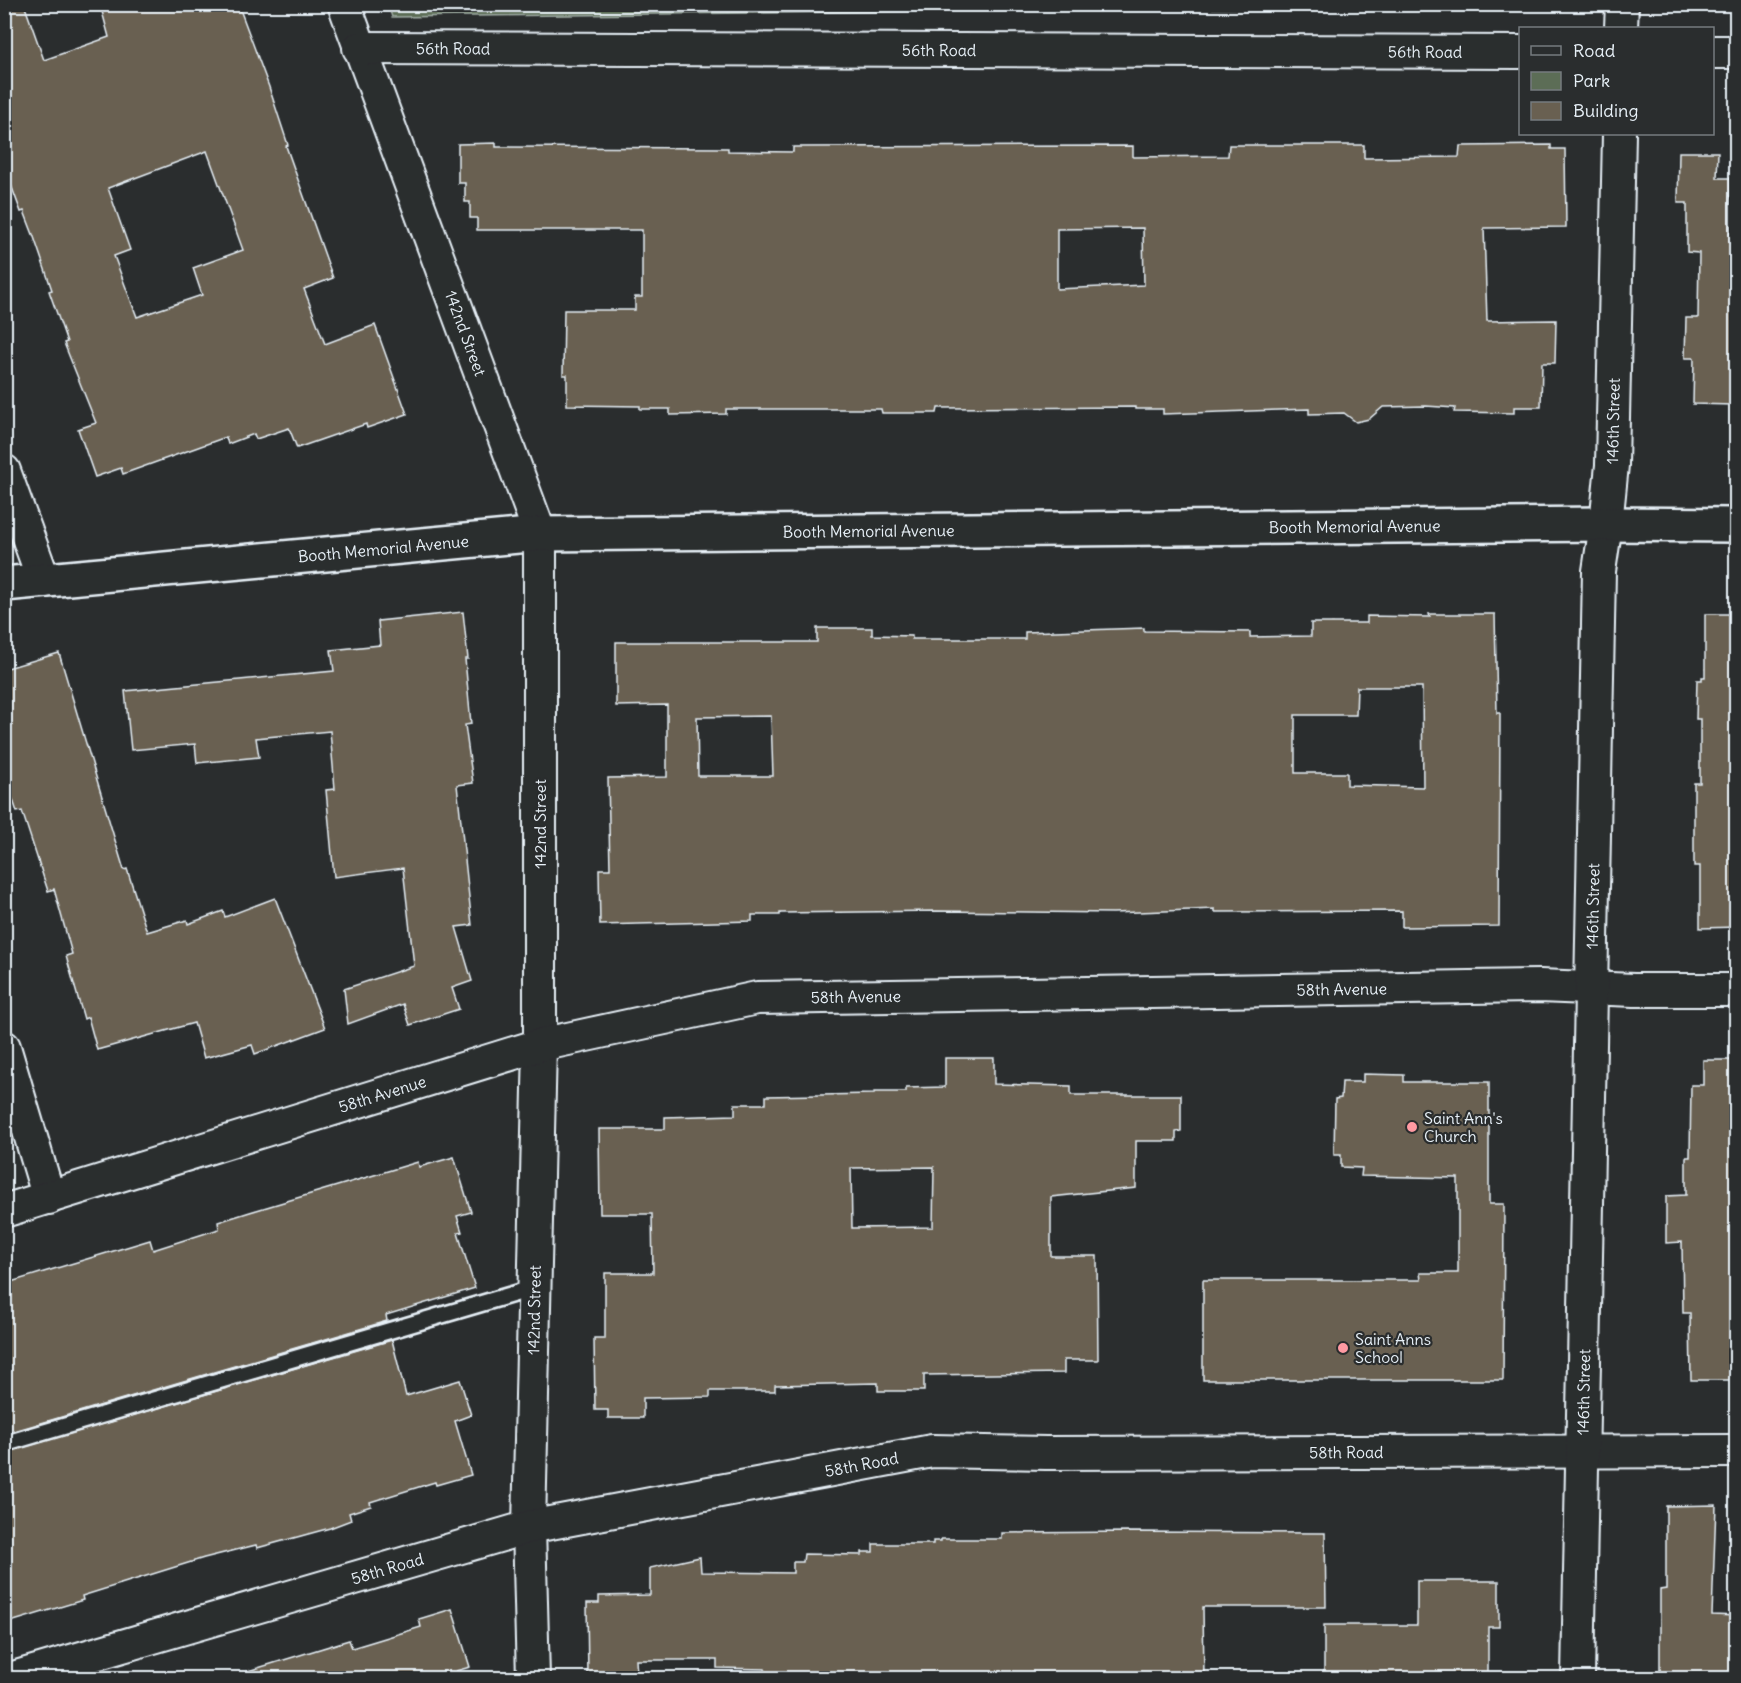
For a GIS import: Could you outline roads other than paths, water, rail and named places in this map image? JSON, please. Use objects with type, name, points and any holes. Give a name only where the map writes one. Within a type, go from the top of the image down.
[{"type":"street","name":"142nd Street","points":[[344,4],[540,534],[540,1045],[529,1527],[532,1678]]},
{"type":"street","points":[[1621,27],[1622,4]]},
{"type":"street","name":"56th Road","points":[[359,48],[1519,51]]},
{"type":"street","points":[[1714,52],[1737,52]]},
{"type":"street","name":"146th Street","points":[[1578,1678],[1599,570],[1612,465],[1619,135]]},
{"type":"street","points":[[4,471],[44,581]]},
{"type":"street","name":"Booth Memorial Avenue","points":[[4,584],[540,534],[1606,524],[1737,525]]},
{"type":"street","name":"58th Avenue","points":[[4,1211],[540,1045],[757,998],[1540,986],[1737,990]]},
{"type":"street","points":[[4,1047],[49,1198]]},
{"type":"street","name":"58th Road","points":[[13,1678],[529,1527],[932,1451],[1046,1453],[1737,1451]]},
{"type":"lane","points":[[4,1443],[534,1288]]},
{"type":"place","name":"Saint Ann's Church","points":[[1412,1127]]},
{"type":"place","name":"Saint Anns School","points":[[1343,1348]]}]
